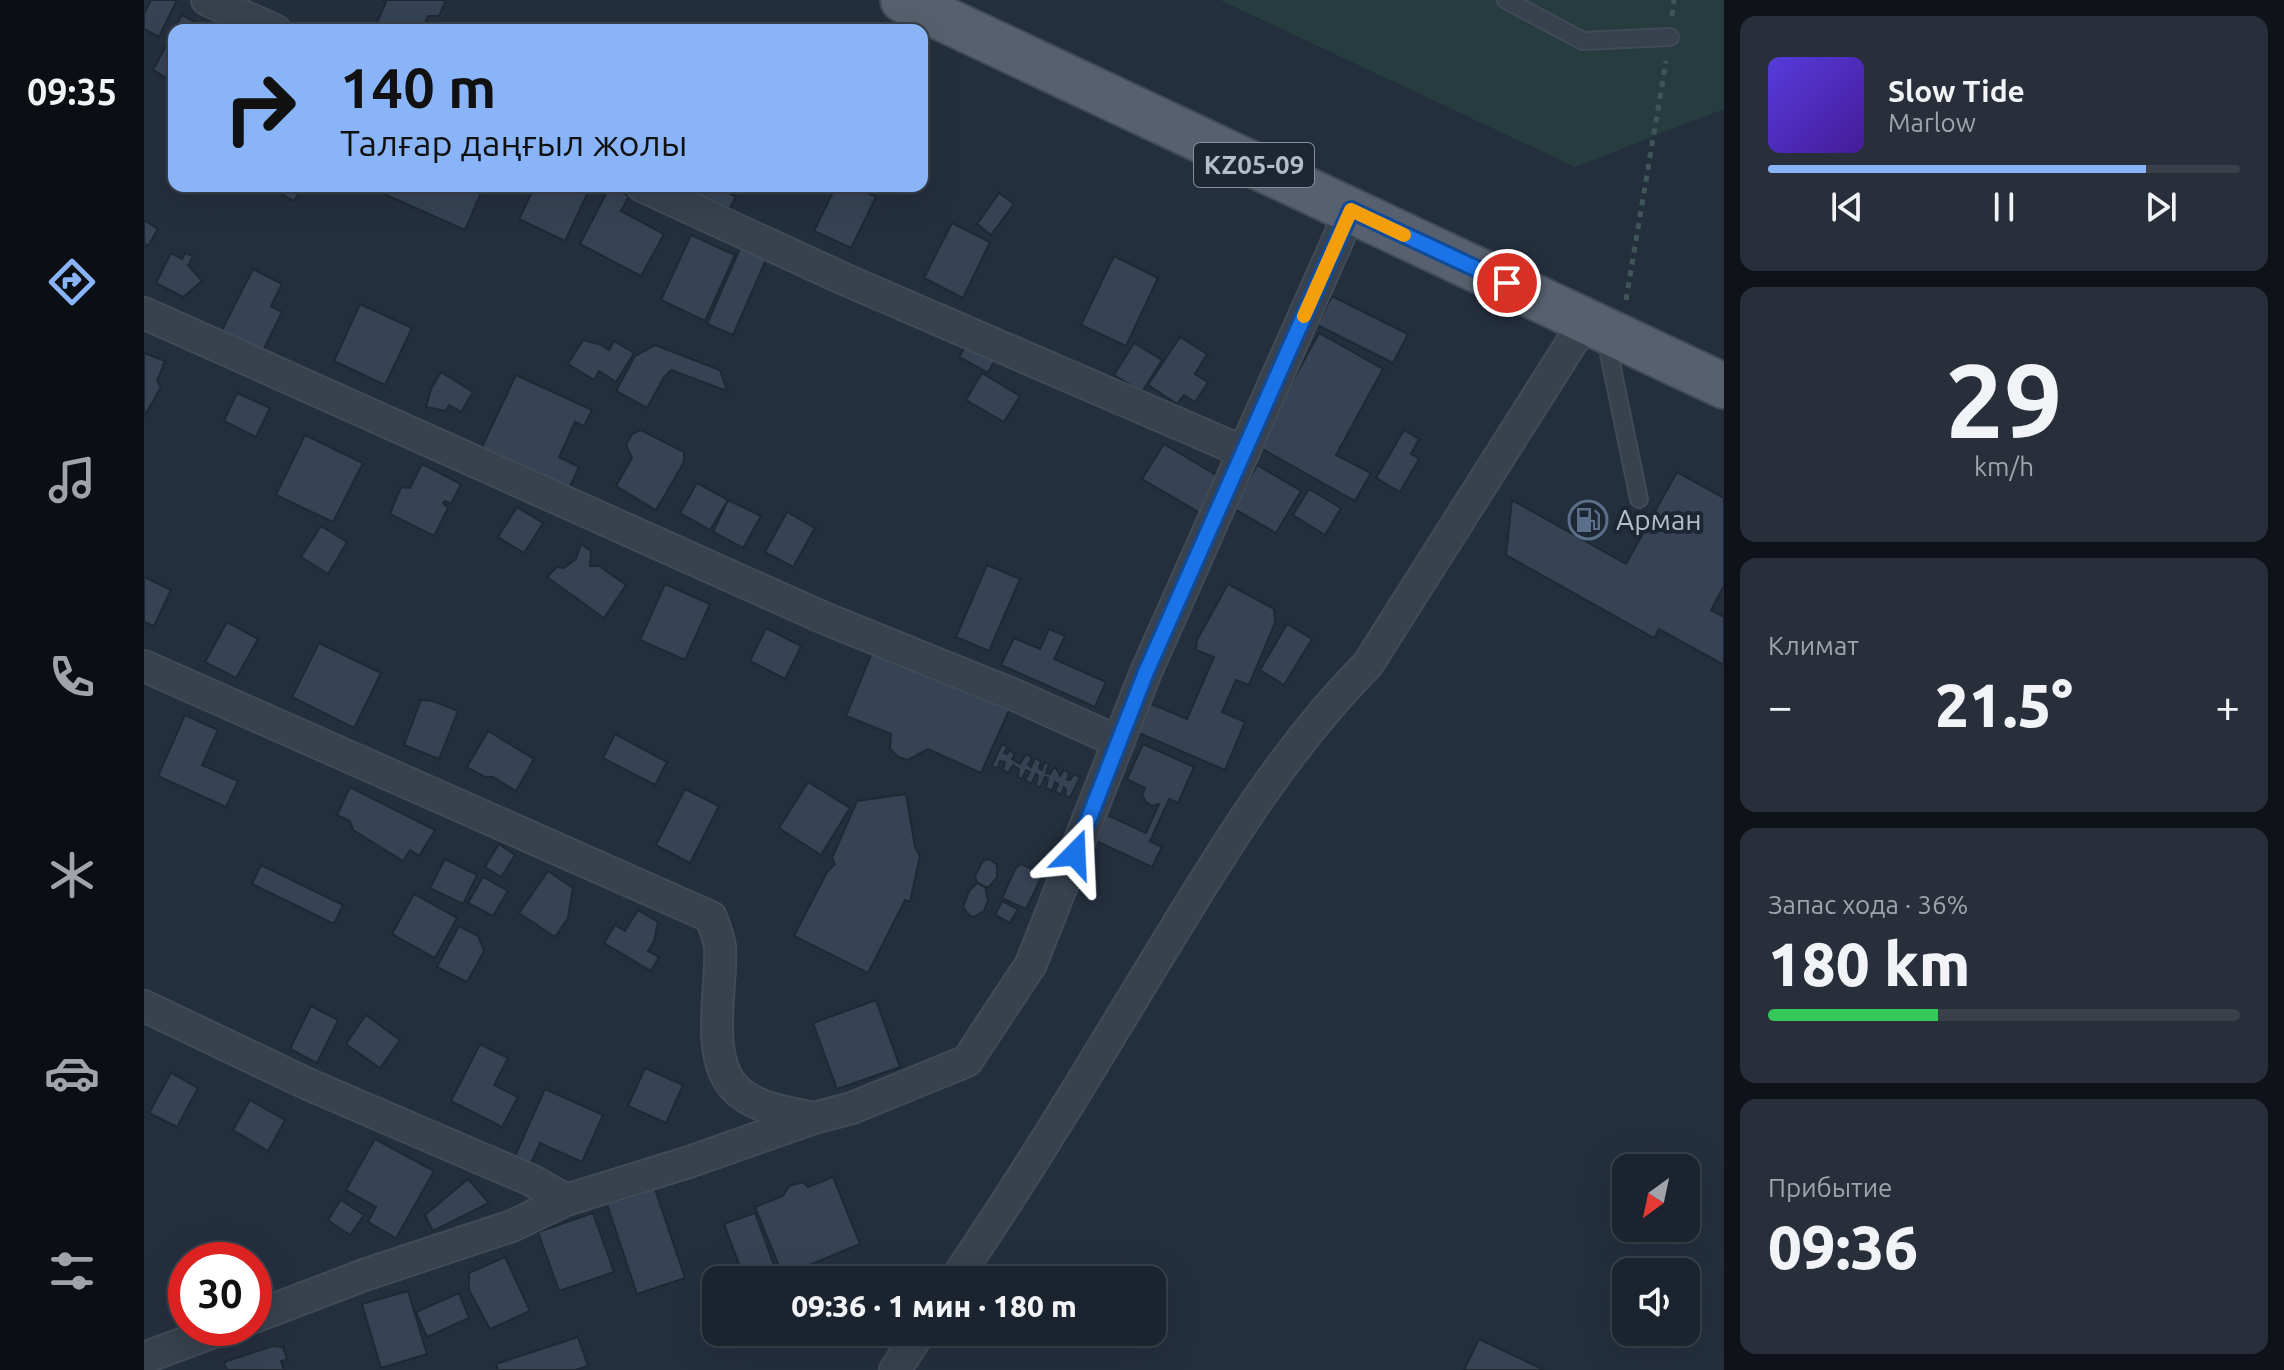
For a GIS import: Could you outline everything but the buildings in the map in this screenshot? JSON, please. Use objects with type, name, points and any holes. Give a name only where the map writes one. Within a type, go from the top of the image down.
[{"type":"main road","name":"KZ05-09","points":[[903,0],[1724,386]]},
{"type":"street","points":[[207,0],[261,24]]},
{"type":"street","points":[[655,192],[844,279],[1244,452]]},
{"type":"street","points":[[272,1310],[364,1275],[512,1226],[566,1200],[852,1108],[967,1061],[1031,964],[1146,672],[1351,210]]},
{"type":"street","points":[[144,313],[824,618],[1017,696],[1119,742]]},
{"type":"street","points":[[965,1266],[1023,1180],[1243,817],[1334,699],[1368,664],[1603,329]]},
{"type":"street","points":[[144,666],[711,917],[720,946],[716,997],[720,1066],[741,1095],[770,1108],[814,1118]]},
{"type":"street","points":[[144,1006],[310,1085],[531,1180],[566,1200]]},
{"type":"street","points":[[144,1358],[176,1346]]},
{"type":"street","points":[[895,1370],[911,1346]]},
{"type":"lane","points":[[1506,0],[1583,41],[1670,37]]},
{"type":"lane","points":[[1603,329],[1639,499]]},
{"type":"path","points":[[1603,329],[1670,37],[1674,0]]},
{"type":"green space","points":[[1220,0],[1724,0],[1724,109],[1575,167]]},
{"type":"slow traffic","points":[[1304,316],[1351,210],[1404,235]]},
{"type":"place","name":"Арман","points":[[1588,520]]},
{"type":"route","points":[[1075,854],[1146,672],[1351,210],[1507,283]]}]
